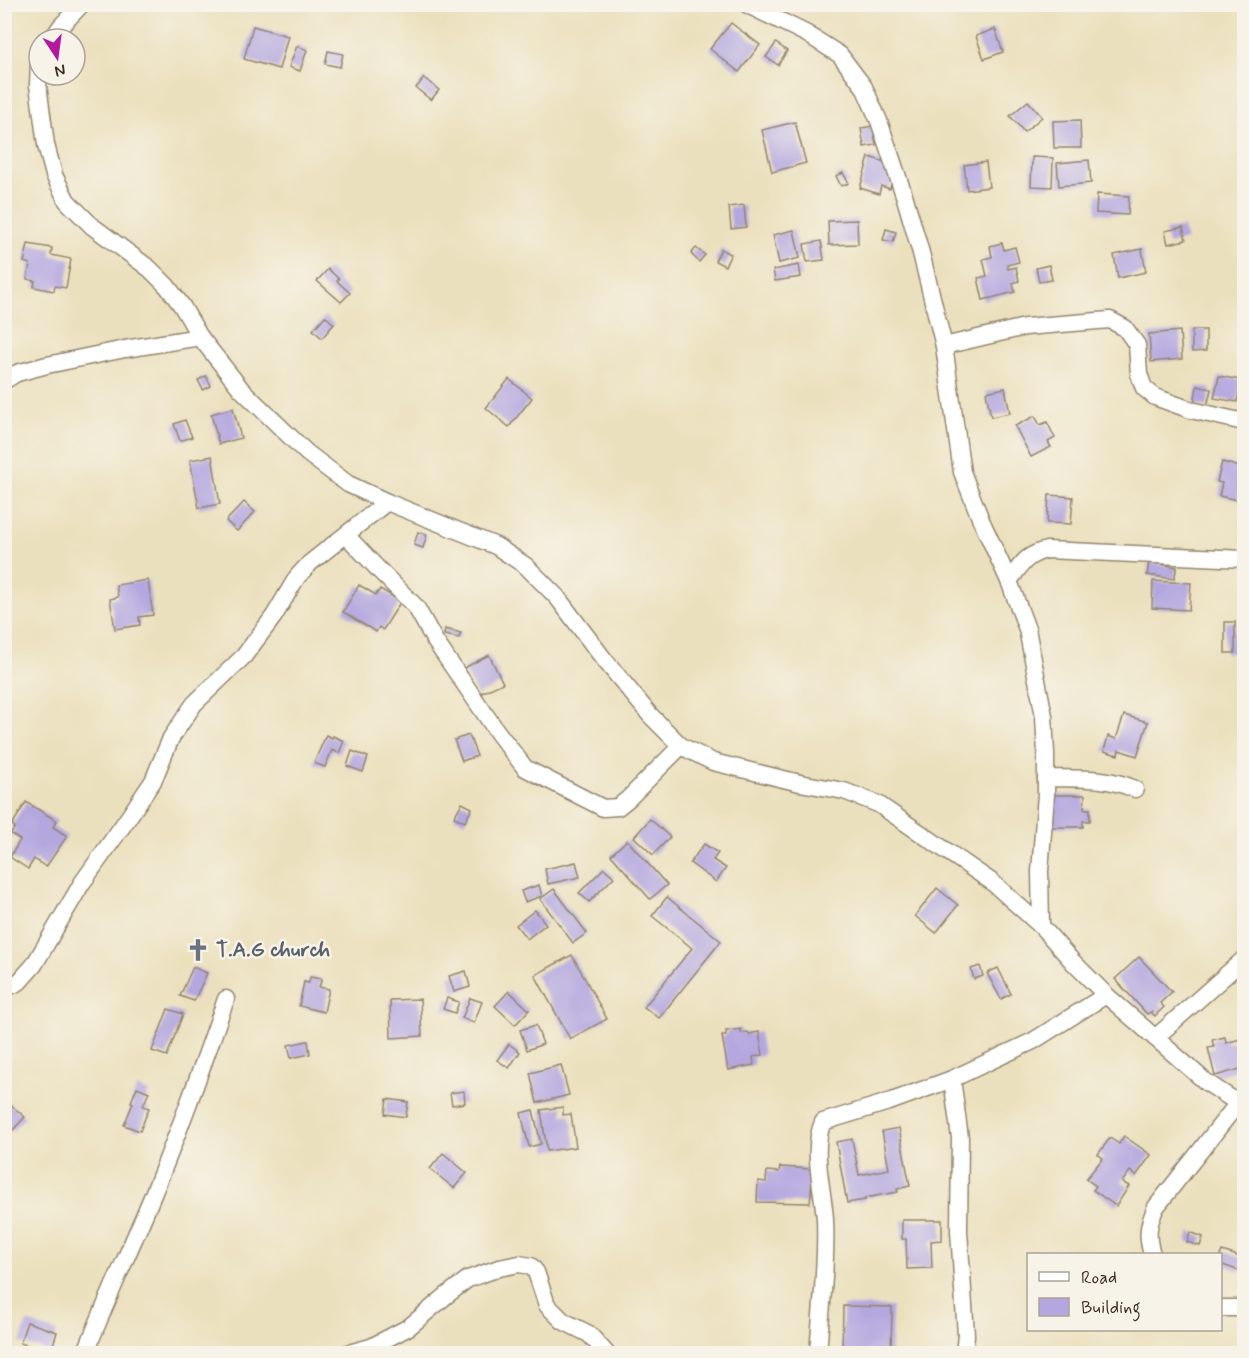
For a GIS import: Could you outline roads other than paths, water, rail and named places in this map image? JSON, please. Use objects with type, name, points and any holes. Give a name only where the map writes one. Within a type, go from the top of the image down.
[{"type":"street","points":[[61,27],[82,4]]},
{"type":"street","points":[[746,4],[807,34],[840,56],[864,87],[879,122],[905,198],[944,346],[962,472],[1009,581],[1026,629],[1044,716],[1046,778],[1040,872],[1041,927]]},
{"type":"street","points":[[38,87],[46,145],[54,175],[67,201],[92,226],[150,269],[167,286],[200,337],[241,389],[307,453],[348,484],[496,546],[526,566],[557,597],[650,716],[681,746],[713,762],[844,791],[878,804],[992,882],[1041,927],[1106,995],[1206,1082],[1242,1103],[1156,1207],[1148,1226],[1152,1253]]},
{"type":"street","points":[[944,346],[1025,327],[1110,320],[1125,328],[1137,345],[1139,374],[1144,388],[1155,397],[1191,410],[1245,423]]},
{"type":"street","points":[[4,381],[17,373],[47,365],[200,337]]},
{"type":"street","points":[[4,989],[19,982],[34,965],[82,883],[153,781],[171,738],[194,704],[244,656],[274,616],[297,577],[310,563],[387,502]]},
{"type":"street","points":[[346,535],[416,607],[435,641],[498,734],[525,768],[603,808],[618,807],[681,746]]},
{"type":"street","points":[[1009,581],[1026,559],[1035,553],[1047,550],[1245,560]]},
{"type":"street","points":[[1046,778],[1105,779],[1135,789]]},
{"type":"street","points":[[1155,1038],[1245,959]]},
{"type":"street","points":[[818,1353],[824,1277],[825,1219],[818,1155],[819,1131],[823,1122],[952,1079],[1033,1041],[1106,995]]},
{"type":"street","points":[[85,1353],[185,1114],[226,999]]},
{"type":"street","points":[[952,1079],[960,1138],[959,1231],[966,1335],[964,1353]]},
{"type":"street","points":[[345,1353],[371,1347],[409,1327],[468,1279],[499,1268],[519,1264],[531,1266],[536,1272],[547,1305],[563,1321],[589,1334],[607,1353]]},
{"type":"street","points":[[1222,1308],[1245,1308]]},
{"type":"place","name":"T.A.G church","points":[[198,950]]}]
